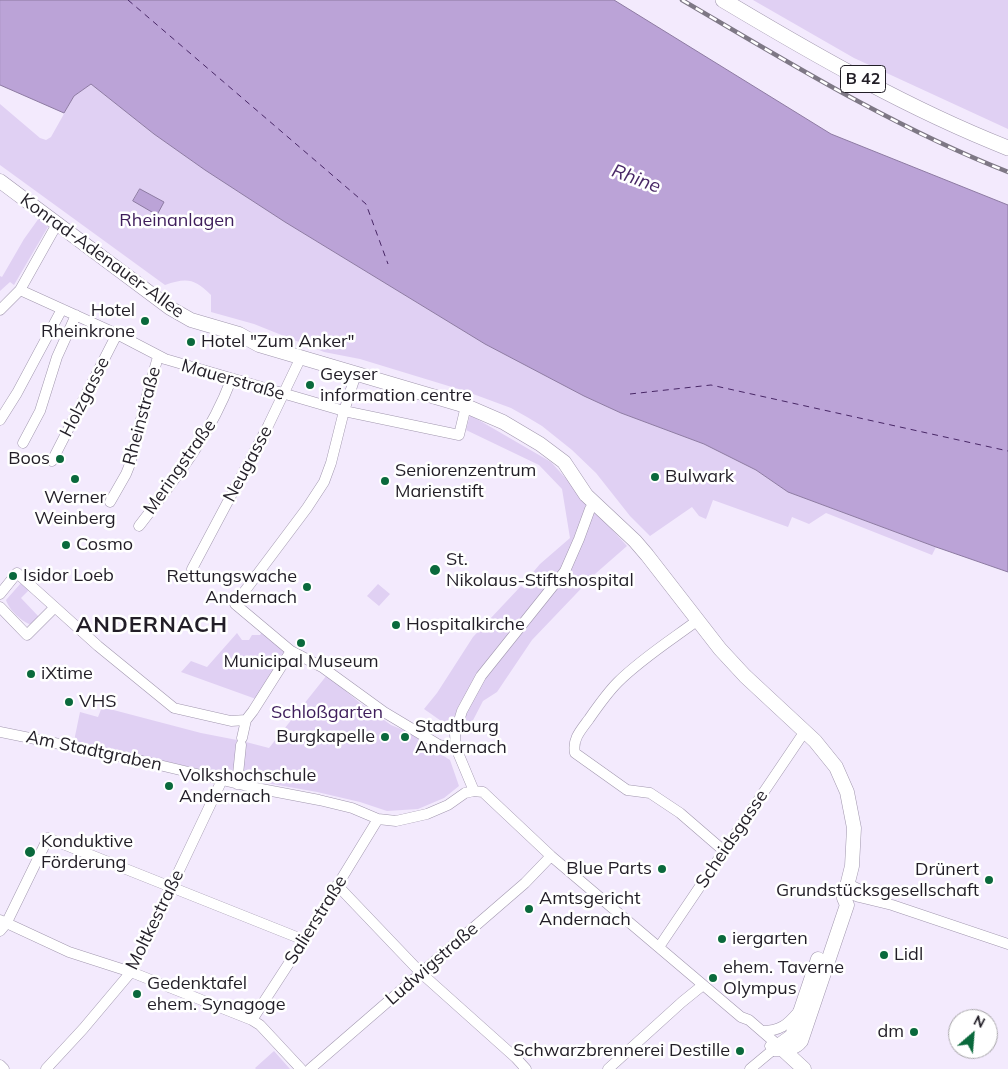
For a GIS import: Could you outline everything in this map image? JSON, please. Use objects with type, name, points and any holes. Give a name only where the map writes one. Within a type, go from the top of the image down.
[{"type":"main road","name":"B 42","points":[[723,0],[882,89],[968,132],[1008,148]]},
{"type":"street","name":"Konrad-Adenauer-Allee","points":[[0,181],[180,314],[204,324],[239,334],[259,344],[487,414],[550,451],[564,462],[586,495],[635,541],[720,649],[745,676],[805,731],[836,767],[847,792],[854,828],[853,857],[846,891],[847,905],[800,1041]]},
{"type":"street","points":[[0,310],[20,290],[57,224]]},
{"type":"street","name":"Mauerstraße","points":[[20,290],[117,334],[158,357],[231,380],[344,411],[459,435],[466,406]]},
{"type":"street","points":[[0,420],[17,393],[62,309]]},
{"type":"street","points":[[23,443],[40,412],[57,357],[76,315]]},
{"type":"street","name":"Holzgasse","points":[[52,461],[117,334]]},
{"type":"street","name":"Rheinstraße","points":[[110,502],[130,464],[158,357]]},
{"type":"street","name":"Neugasse","points":[[192,569],[268,426],[301,357]]},
{"type":"street","points":[[356,374],[344,411],[331,463],[321,488],[235,604],[291,651],[322,667],[384,712],[439,745],[456,748]]},
{"type":"street","name":"Meringstraße","points":[[139,526],[193,454],[221,406],[231,380]]},
{"type":"street","points":[[594,503],[565,571],[501,650],[482,676],[462,711],[455,734],[456,748],[474,791],[483,792],[551,856],[740,1017],[745,1024],[804,1069]]},
{"type":"street","points":[[0,594],[17,573],[54,608],[174,708],[231,721],[246,720]]},
{"type":"street","points":[[0,607],[27,635],[54,608]]},
{"type":"street","points":[[698,620],[618,682],[575,739],[574,746],[575,753],[628,790],[650,793],[680,813],[724,851]]},
{"type":"street","points":[[237,784],[246,720],[257,706],[291,651]]},
{"type":"street","name":"Scheidsgasse","points":[[659,947],[805,731]]},
{"type":"street","name":"Am Stadtgraben","points":[[0,732],[319,800],[352,808],[378,819],[396,821],[427,814],[474,791]]},
{"type":"street","name":"Moltkestraße","points":[[46,1069],[131,972],[222,780]]},
{"type":"street","name":"Salierstraße","points":[[252,1020],[304,940],[378,819]]},
{"type":"street","points":[[301,1069],[260,1025],[252,1020],[131,972],[69,952],[2,925],[48,838],[304,940]]},
{"type":"street","name":"Ludwigstraße","points":[[310,1069],[525,883],[551,856]]},
{"type":"street","points":[[337,885],[421,973],[516,1058],[523,1068]]},
{"type":"street","name":"Konrad-Adenauer-Allee","points":[[778,1048],[792,1036],[838,902],[846,891]]},
{"type":"street","points":[[846,891],[1008,944]]},
{"type":"street","points":[[608,1069],[703,985]]},
{"type":"street","name":"Konrad-Adenauer-Allee","points":[[762,1031],[774,1031],[783,1028],[802,1007]]},
{"type":"street","points":[[740,1017],[748,1020],[762,1031],[795,1069]]},
{"type":"street","points":[[750,1069],[778,1048],[794,1047],[800,1041]]},
{"type":"street","points":[[800,1041],[799,1056],[809,1069]]},
{"type":"street","points":[[0,1065],[4,1069]]},
{"type":"green space","points":[[753,0],[1008,0],[1008,129],[854,58]]},
{"type":"green space","name":"Rheinanlagen","points":[[91,84],[154,134],[205,170],[285,222],[485,344],[584,396],[621,413],[704,444],[756,470],[788,492],[936,547],[932,555],[826,513],[809,524],[792,517],[788,527],[713,500],[706,519],[699,516],[692,507],[650,536],[630,516],[596,473],[572,450],[542,426],[511,408],[465,391],[360,359],[324,352],[254,324],[211,312],[211,295],[200,286],[185,280],[165,285],[0,165],[0,104],[40,138],[46,140],[51,137],[74,96]]},
{"type":"green space","points":[[39,218],[49,225],[14,285],[10,282],[0,291],[0,276],[2,277],[24,239]]},
{"type":"green space","points":[[470,415],[551,462],[627,546],[595,574],[532,640],[497,692],[483,701],[470,726],[457,720],[454,730],[424,709],[437,693],[473,637],[521,586],[525,589],[533,580],[529,577],[540,564],[570,538],[562,489],[539,465],[466,430]]},
{"type":"green space","points":[[21,583],[29,590],[21,598],[39,617],[32,625],[16,615],[6,600]]},
{"type":"green space","points":[[378,584],[390,594],[379,606],[367,596]]},
{"type":"green space","points":[[263,630],[287,651],[256,699],[181,672],[191,661],[207,667],[237,633],[242,640],[249,640],[252,635],[260,635]]},
{"type":"green space","name":"Schloßgarten","points":[[327,675],[360,703],[391,725],[413,734],[450,760],[459,786],[444,798],[418,809],[387,811],[360,802],[317,792],[244,779],[74,741],[80,712],[98,717],[102,707],[201,733],[237,740],[238,743],[246,742],[269,748]]},
{"type":"green space","points":[[274,1051],[290,1069],[255,1068]]},
{"type":"water","name":"Rhine","points":[[0,0],[614,0],[831,134],[1008,205],[1008,572],[788,492],[756,470],[704,444],[621,413],[584,396],[485,344],[285,222],[205,170],[154,134],[91,84],[74,96],[64,113],[0,85]]},
{"type":"water","points":[[140,189],[164,202],[157,215],[133,201]]},
{"type":"ferry route","points":[[128,0],[366,204],[388,264]]},
{"type":"ferry route","points":[[630,394],[711,385],[1008,451]]},
{"type":"railway","points":[[682,0],[801,70],[882,114],[923,135],[1008,172]]},
{"type":"place","name":"Hotel Rheinkrone","points":[[145,321]]},
{"type":"place","name":"Hotel \"Zum Anker\"","points":[[191,342]]},
{"type":"place","name":"Geyser information centre","points":[[310,385]]},
{"type":"place","name":"Boos","points":[[60,459]]},
{"type":"place","name":"Bulwark","points":[[655,477]]},
{"type":"place","name":"Werner Weinberg","points":[[75,479]]},
{"type":"place","name":"Seniorenzentrum Marienstift","points":[[385,481]]},
{"type":"place","name":"Cosmo","points":[[66,545]]},
{"type":"place","name":"St. Nikolaus-Stiftshospital","points":[[435,570]]},
{"type":"place","name":"Isidor Loeb","points":[[13,576]]},
{"type":"place","name":"Rettungswache Andernach","points":[[307,587]]},
{"type":"place","name":"Hospitalkirche","points":[[396,625]]},
{"type":"place","name":"Municipal Museum","points":[[301,643]]},
{"type":"place","name":"iXtime","points":[[31,674]]},
{"type":"place","name":"VHS","points":[[69,702]]},
{"type":"place","name":"Burgkapelle","points":[[385,737]]},
{"type":"place","name":"Stadtburg Andernach","points":[[405,737]]},
{"type":"place","name":"Volkshochschule Andernach","points":[[169,786]]},
{"type":"place","name":"Konduktive Förderung","points":[[30,852]]},
{"type":"place","name":"Blue Parts","points":[[662,869]]},
{"type":"place","name":"Drünert Grundstücksgesellschaft","points":[[989,880]]},
{"type":"place","name":"Amtsgericht Andernach","points":[[529,909]]},
{"type":"place","name":"iergarten","points":[[722,939]]},
{"type":"place","name":"Lidl","points":[[884,955]]},
{"type":"place","name":"ehem. Taverne Olympus","points":[[713,978]]},
{"type":"place","name":"Gedenktafel ehem. Synagoge","points":[[137,994]]},
{"type":"place","name":"dm","points":[[914,1032]]},
{"type":"place","name":"Schwarzbrennerei Destille","points":[[740,1051]]},
{"type":"district","name":"ANDERNACH","points":[[152,625]]}]
